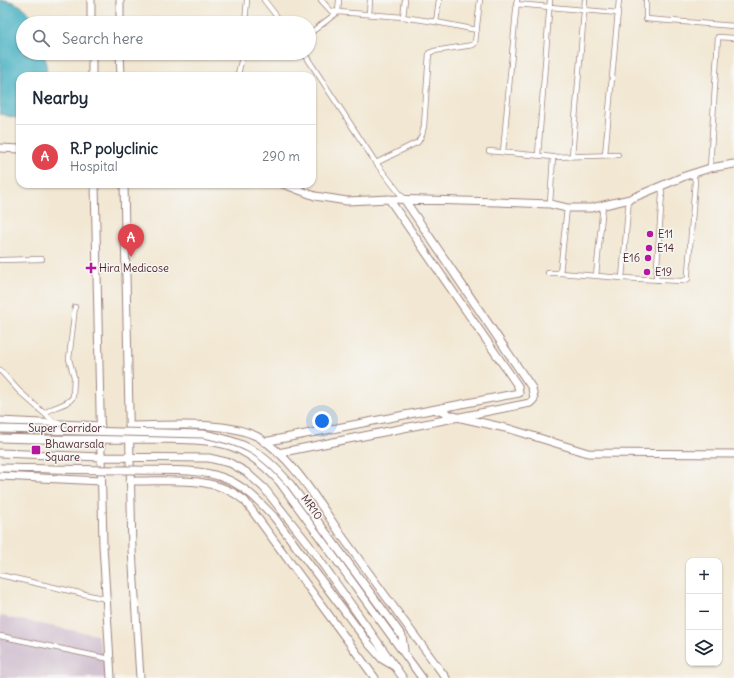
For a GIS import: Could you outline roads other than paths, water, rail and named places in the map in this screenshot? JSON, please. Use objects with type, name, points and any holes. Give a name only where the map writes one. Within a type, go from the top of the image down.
[{"type":"main road","points":[[91,0],[91,16]]},
{"type":"main road","points":[[120,0],[120,16]]},
{"type":"main road","points":[[92,60],[92,72]]},
{"type":"main road","points":[[120,60],[121,72]]},
{"type":"main road","points":[[0,148],[16,149]]},
{"type":"main road","points":[[294,188],[315,196],[347,201],[404,199],[550,204],[566,208],[591,208],[629,199],[710,168],[734,164]]},
{"type":"main road","points":[[95,188],[102,439],[101,481],[111,678]]},
{"type":"main road","points":[[124,188],[130,481],[140,678]]},
{"type":"main road","points":[[264,442],[519,393],[518,386],[389,199]]},
{"type":"main road","points":[[278,453],[530,403],[534,399],[532,388],[404,199]]},
{"type":"main road","points":[[435,410],[457,417],[510,428],[588,453],[734,454]]},
{"type":"main road","points":[[0,421],[56,425],[101,426]]},
{"type":"main road","points":[[129,426],[212,426],[236,430],[258,437],[278,453],[306,484],[336,528],[446,678]]},
{"type":"main road","points":[[0,429],[203,434],[224,438],[260,453],[273,463],[291,485],[402,636],[404,653]]},
{"type":"main road","name":"Super Corridor","points":[[0,438],[50,440],[129,439]]},
{"type":"main road","name":"MR10","points":[[129,439],[203,440],[230,446],[263,464],[279,480],[422,678]]},
{"type":"main road","points":[[0,453],[101,457],[209,458],[230,463],[246,472],[264,488],[304,540],[403,678]]},
{"type":"main road","points":[[0,468],[202,472],[222,477],[240,486],[258,500],[274,517],[369,644],[382,659],[397,668]]},
{"type":"main road","points":[[0,476],[101,481]]},
{"type":"main road","points":[[130,481],[208,483],[223,487],[238,494],[245,501],[375,678]]},
{"type":"street","points":[[246,16],[247,0]]},
{"type":"street","points":[[264,0],[277,16]]},
{"type":"street","points":[[321,0],[331,11],[403,17],[477,30]]},
{"type":"street","points":[[316,29],[338,12],[339,0]]},
{"type":"street","points":[[369,14],[370,0]]},
{"type":"street","points":[[403,17],[406,0]]},
{"type":"street","points":[[436,22],[439,0]]},
{"type":"street","points":[[376,163],[418,142],[422,136],[429,53],[473,45],[477,30],[480,0]]},
{"type":"street","points":[[538,155],[550,0]]},
{"type":"street","points":[[572,156],[585,0]]},
{"type":"street","points":[[605,155],[619,0]]},
{"type":"street","points":[[646,0],[646,19],[734,26]]},
{"type":"street","points":[[503,152],[516,2],[550,7],[618,12]]},
{"type":"street","points":[[710,168],[718,37],[734,38]]},
{"type":"street","points":[[238,72],[241,60]]},
{"type":"street","points":[[309,60],[344,111],[376,163],[404,199]]},
{"type":"street","points":[[489,151],[553,157],[618,155]]},
{"type":"street","points":[[550,204],[553,157]]},
{"type":"street","points":[[548,273],[656,280],[682,281],[688,279],[695,181],[694,173]]},
{"type":"street","points":[[656,280],[662,194],[661,186]]},
{"type":"street","points":[[622,278],[629,199]]},
{"type":"street","points":[[596,276],[603,205]]},
{"type":"street","points":[[560,273],[566,208]]},
{"type":"street","points":[[0,260],[42,259]]},
{"type":"street","points":[[46,413],[54,407],[66,404],[73,397],[74,377],[69,359],[75,307]]},
{"type":"street","points":[[0,370],[20,391],[46,413],[56,425]]},
{"type":"street","points":[[0,575],[106,600]]},
{"type":"street","points":[[0,636],[110,659]]},
{"type":"water","points":[[0,0],[6,0],[21,6],[32,16],[16,16],[16,60],[46,60],[47,72],[16,72],[16,118],[0,114]]},
{"type":"place","name":"E11","points":[[650,234]]},
{"type":"place","name":"E14","points":[[649,248]]},
{"type":"place","name":"R.P polyclinic","points":[[131,257]]},
{"type":"place","name":"E16","points":[[648,258]]},
{"type":"place","name":"Hira Medicose","points":[[91,268]]},
{"type":"place","name":"E19","points":[[647,272]]},
{"type":"place","name":"Bhawarsala Square","points":[[36,450]]}]
